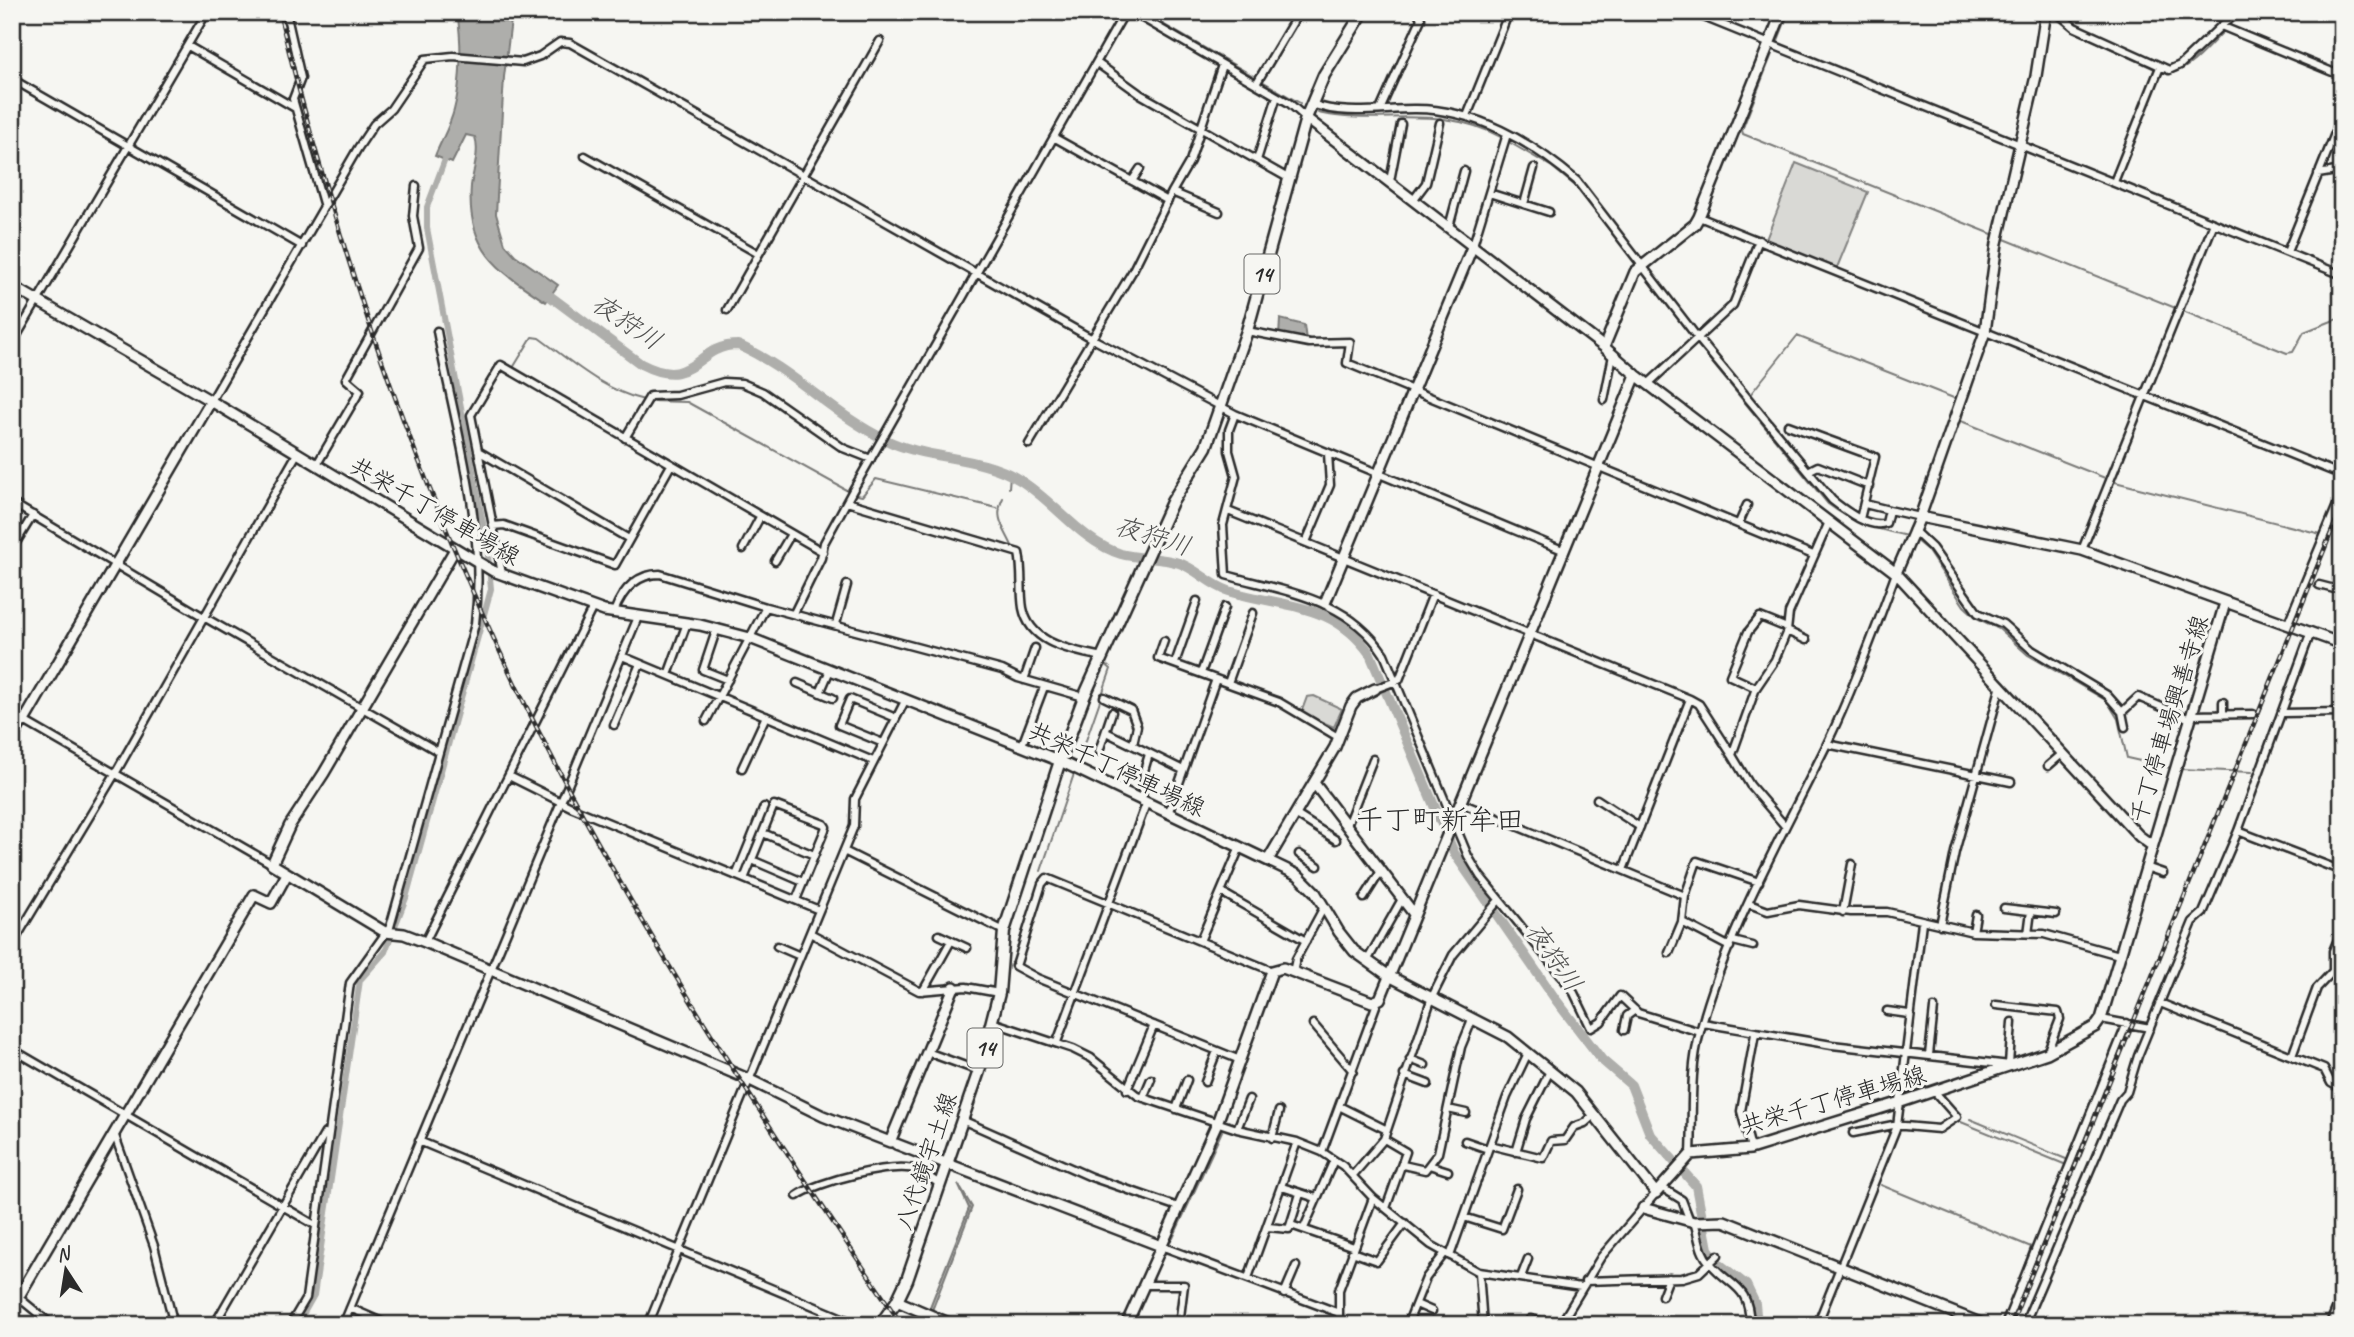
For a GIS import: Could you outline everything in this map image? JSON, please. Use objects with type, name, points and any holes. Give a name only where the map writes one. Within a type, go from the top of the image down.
[{"type":"main road","name":"14","points":[[1062,762],[1084,697],[1172,502],[1206,447],[1247,331],[1306,118],[1324,75],[1360,13]]},
{"type":"main road","name":"八代鏡宇土線","points":[[880,1325],[897,1301],[979,1071],[999,993],[1004,931],[1062,762]]},
{"type":"street","points":[[12,344],[207,12]]},
{"type":"street","points":[[286,12],[301,78],[293,99],[324,207]]},
{"type":"street","points":[[794,612],[823,552],[824,543],[850,495],[979,273],[1125,12]]},
{"type":"street","points":[[1132,12],[1277,96],[1896,573],[2139,836],[2150,844],[2146,867],[2101,1019],[2150,1028]]},
{"type":"street","points":[[1256,83],[1299,12]]},
{"type":"street","points":[[1380,110],[1421,19],[1418,12]]},
{"type":"street","points":[[1467,116],[1509,12]]},
{"type":"street","points":[[1690,12],[2342,275]]},
{"type":"street","points":[[1604,347],[1641,268],[1695,224],[1699,217],[1782,12]]},
{"type":"street","points":[[2057,12],[2074,27],[2159,70],[2169,70],[2180,65],[2225,28],[2237,12]]},
{"type":"street","points":[[2336,12],[2342,14]]},
{"type":"street","points":[[1530,1319],[1559,1325],[1616,1236],[1688,1157],[1694,1129],[1691,1095],[1703,1023],[1749,904],[1827,744],[1920,517],[1985,331],[1999,230],[2036,76],[2045,15]]},
{"type":"street","points":[[2225,28],[2342,76]]},
{"type":"street","points":[[727,310],[757,253],[880,41]]},
{"type":"street","points":[[12,741],[374,124],[391,109],[419,64],[434,56],[523,62],[540,56],[560,43],[570,43],[1218,407],[1565,551]]},
{"type":"street","points":[[188,46],[295,108]]},
{"type":"street","points":[[1097,63],[1140,94],[1288,178]]},
{"type":"street","points":[[1029,444],[1132,272],[1190,161],[1222,65]]},
{"type":"street","points":[[2114,182],[2159,70]]},
{"type":"street","points":[[12,79],[302,246]]},
{"type":"street","points":[[1257,160],[1277,96]]},
{"type":"street","points":[[1312,104],[1331,110],[1431,109],[1467,116],[1505,139],[1557,163],[1577,181],[1695,339],[1810,470],[1832,500],[1860,519],[1883,526],[1889,510]]},
{"type":"street","points":[[2287,252],[2342,116]]},
{"type":"street","points":[[1414,199],[1426,183],[1440,122]]},
{"type":"street","points":[[1390,181],[1401,124]]},
{"type":"street","points":[[1055,138],[1168,201]]},
{"type":"street","points":[[1325,603],[1473,245],[1505,139]]},
{"type":"street","points":[[584,156],[757,253]]},
{"type":"street","points":[[1524,204],[1534,168]]},
{"type":"street","points":[[1132,181],[1140,169]]},
{"type":"street","points":[[2318,174],[2342,170]]},
{"type":"street","points":[[1449,227],[1464,171]]},
{"type":"street","points":[[317,464],[360,391],[346,379],[419,248],[413,216],[416,186]]},
{"type":"street","points":[[1172,192],[1219,212]]},
{"type":"street","points":[[1489,193],[1549,212]]},
{"type":"street","points":[[1699,217],[2342,475]]},
{"type":"street","points":[[2082,550],[2214,223]]},
{"type":"street","points":[[1648,384],[1733,305],[1759,240]]},
{"type":"street","name":"共栄千丁停車場線","points":[[12,286],[298,452],[498,573],[593,607],[638,617],[717,628],[750,638],[1062,762],[1298,875],[1315,892],[1346,942],[1367,961],[1390,976],[1473,1018],[1528,1053],[1576,1092],[1658,1190]]},
{"type":"street","points":[[290,1325],[306,1298],[328,1127],[351,983],[390,927],[475,624],[479,563],[461,450],[437,331]]},
{"type":"street","points":[[1247,331],[1309,343],[1350,342],[1347,363],[1813,555]]},
{"type":"street","points":[[1604,400],[1613,355]]},
{"type":"street","points":[[498,573],[493,526],[471,415],[501,365],[823,552]]},
{"type":"street","points":[[1322,1152],[1377,1003],[1636,375]]},
{"type":"street","points":[[625,438],[650,396],[702,390],[724,382],[742,383],[763,392],[843,448],[872,458]]},
{"type":"street","points":[[1235,414],[1229,430],[1229,451],[1236,476],[1223,525],[1226,575],[1325,603],[1349,615],[1373,637],[1384,653],[1468,856],[1498,901],[1574,993],[1591,1028],[1601,1022],[1620,996],[1635,1010],[1700,1032]]},
{"type":"street","points":[[1788,425],[1875,457],[1860,519]]},
{"type":"street","points":[[478,451],[629,539]]},
{"type":"street","points":[[12,945],[115,774],[298,452]]},
{"type":"street","points":[[1306,542],[1330,485],[1328,453]]},
{"type":"street","points":[[493,526],[504,525],[615,565],[671,465]]},
{"type":"street","points":[[1810,470],[1818,466],[1869,486]]},
{"type":"street","points":[[2288,623],[2342,493]]},
{"type":"street","points":[[850,495],[1014,552],[1023,569],[1023,608],[1028,624],[1040,637],[1101,660]]},
{"type":"street","points":[[12,503],[202,617],[439,752]]},
{"type":"street","points":[[1865,504],[2082,550],[2225,603]]},
{"type":"street","points":[[1739,523],[1747,505]]},
{"type":"street","points":[[1228,511],[1699,704],[1749,785],[1785,827]]},
{"type":"street","points":[[12,549],[33,515]]},
{"type":"street","points":[[743,549],[760,517]]},
{"type":"street","points":[[1732,755],[1756,688],[1775,660],[1787,629],[1789,613],[1829,522]]},
{"type":"street","points":[[775,561],[791,534]]},
{"type":"street","points":[[1911,535],[1932,548],[1978,613],[2003,624],[2032,650],[2107,695],[2122,712],[2125,727]]},
{"type":"street","points":[[272,864],[289,825],[363,707],[455,549]]},
{"type":"street","points":[[614,612],[634,582],[650,574],[660,574],[766,607],[794,612],[1002,670],[1044,687],[1084,697]]},
{"type":"street","points":[[836,624],[847,585]]},
{"type":"street","points":[[2319,585],[2342,591]]},
{"type":"street","points":[[1395,684],[1433,594]]},
{"type":"street","points":[[1175,663],[1197,601]]},
{"type":"street","name":"千丁停車場興善寺線","points":[[2150,844],[2225,603],[2342,644]]},
{"type":"street","points":[[425,942],[593,607]]},
{"type":"street","points":[[706,721],[766,607]]},
{"type":"street","points":[[1201,673],[1225,607]]},
{"type":"street","points":[[1228,683],[1254,613]]},
{"type":"street","points":[[343,1325],[638,617]]},
{"type":"street","points":[[1756,688],[1730,676],[1748,632],[1760,617],[1806,640]]},
{"type":"street","points":[[668,675],[687,624]]},
{"type":"street","points":[[717,628],[703,670],[728,680]]},
{"type":"street","points":[[2024,1325],[2088,1168],[2120,1100],[2127,1092],[2193,922],[2203,913],[2238,831],[2311,632]]},
{"type":"street","points":[[1164,641],[1156,657],[1279,702],[1338,737]]},
{"type":"street","points":[[1024,680],[1035,648]]},
{"type":"street","points":[[622,656],[873,761]]},
{"type":"street","points":[[614,725],[640,664]]},
{"type":"street","points":[[820,693],[830,670]]},
{"type":"street","points":[[1168,814],[1216,679]]},
{"type":"street","points":[[797,683],[833,698]]},
{"type":"street","points":[[1268,860],[1314,783],[1351,706],[1357,698],[1375,689],[1395,684]]},
{"type":"street","points":[[1940,925],[1955,852],[2001,685]]},
{"type":"street","points":[[1022,745],[1044,687]]},
{"type":"street","points":[[1104,697],[1131,710],[1137,726],[1133,744]]},
{"type":"street","points":[[2122,712],[2138,697],[2191,717],[2253,714]]},
{"type":"street","points":[[883,743],[839,725],[849,699],[896,718]]},
{"type":"street","points":[[648,1325],[681,1251],[748,1079],[854,826],[855,799],[906,699]]},
{"type":"street","points":[[1623,870],[1690,699]]},
{"type":"street","points":[[2223,702],[2223,715]]},
{"type":"street","points":[[1099,751],[1112,712]]},
{"type":"street","points":[[2283,713],[2342,712]]},
{"type":"street","points":[[12,714],[385,932],[404,934],[425,942],[748,1079],[823,1116],[890,1142],[954,986]]},
{"type":"street","points":[[742,768],[766,716]]},
{"type":"street","points":[[1106,732],[1183,770]]},
{"type":"street","points":[[1827,744],[2011,782]]},
{"type":"street","points":[[2048,766],[2063,753]]},
{"type":"street","points":[[1057,1042],[1144,803],[1144,771],[1149,754]]},
{"type":"street","points":[[1347,825],[1373,759]]},
{"type":"street","points":[[509,776],[561,803],[819,910]]},
{"type":"street","points":[[1314,783],[1414,914]]},
{"type":"street","points":[[1597,799],[1640,827]]},
{"type":"street","points":[[1461,803],[1685,895]]},
{"type":"street","points":[[744,879],[777,804],[826,827],[796,900]]},
{"type":"street","points":[[736,876],[764,807]]},
{"type":"street","points":[[1296,814],[1336,840]]},
{"type":"street","points":[[2238,831],[2342,871]]},
{"type":"street","points":[[763,834],[814,855]]},
{"type":"street","points":[[1200,941],[1240,848]]},
{"type":"street","points":[[844,851],[1004,931]]},
{"type":"street","points":[[1299,854],[1318,866]]},
{"type":"street","points":[[751,860],[803,882]]},
{"type":"street","points":[[1298,875],[1307,860]]},
{"type":"street","points":[[1669,953],[1682,922],[1685,895],[1697,861],[1759,882]]},
{"type":"street","points":[[1843,912],[1852,864]]},
{"type":"street","points":[[2146,867],[2163,873]]},
{"type":"street","points":[[1364,898],[1381,872]]},
{"type":"street","points":[[52,1325],[16,1294],[254,895],[271,903],[287,874]]},
{"type":"street","points":[[1240,1060],[1022,972],[1015,966],[1045,879],[1272,971],[1283,968],[1377,1003]]},
{"type":"street","points":[[1221,892],[1306,942]]},
{"type":"street","points":[[1367,961],[1402,899]]},
{"type":"street","points":[[1353,1175],[1384,1139],[1385,1129],[1432,997],[1453,955],[1498,901]]},
{"type":"street","points":[[1749,904],[1768,911],[1799,905],[1843,912],[1887,912],[1973,932],[2028,934],[2066,939],[2080,946],[2119,955]]},
{"type":"street","points":[[1293,972],[1324,907]]},
{"type":"street","points":[[2004,908],[2056,914]]},
{"type":"street","points":[[2028,934],[2031,911]]},
{"type":"street","points":[[1973,932],[1976,915]]},
{"type":"street","points":[[1682,922],[1732,944],[1752,946]]},
{"type":"street","points":[[1816,1325],[1897,1126],[1922,922]]},
{"type":"street","points":[[2292,1056],[2317,988],[2333,971],[2333,951],[2342,929]]},
{"type":"street","points":[[810,933],[923,991],[954,986],[999,993]]},
{"type":"street","points":[[939,934],[967,948]]},
{"type":"street","points":[[923,991],[951,941]]},
{"type":"street","points":[[777,946],[800,956]]},
{"type":"street","points":[[1126,1325],[1217,1123],[1272,971]]},
{"type":"street","points":[[2161,1003],[2324,1069],[2331,1083],[2342,1089]]},
{"type":"street","points":[[1996,1005],[2057,1012],[2060,1019],[2048,1053]]},
{"type":"street","points":[[1929,1055],[1934,1008]]},
{"type":"street","points":[[1624,1030],[1627,1016],[1635,1010]]},
{"type":"street","points":[[1887,1011],[1909,1014]]},
{"type":"street","points":[[1403,1165],[1423,1171],[1438,1153],[1461,1047],[1473,1018]]},
{"type":"street","name":"共栄千丁停車場線","points":[[1688,1157],[1751,1148],[2048,1053],[2096,1026],[2101,1019]]},
{"type":"street","points":[[1703,1023],[1755,1034],[2010,1065],[2012,1021]]},
{"type":"street","points":[[992,1022],[1057,1042],[1091,1058],[1128,1090],[1143,1098],[1217,1123],[1297,1142],[1322,1152],[1353,1175],[1373,1198],[1405,1223],[1447,1255],[1479,1272],[1583,1284],[1691,1276],[1717,1256]]},
{"type":"street","points":[[2005,1325],[2127,1023]]},
{"type":"street","points":[[1313,1024],[1353,1071]]},
{"type":"street","points":[[1128,1090],[1154,1025]]},
{"type":"street","points":[[1751,1148],[1741,1111],[1755,1034]]},
{"type":"street","points":[[12,1049],[315,1224]]},
{"type":"street","points":[[1205,1082],[1217,1051]]},
{"type":"street","points":[[927,1052],[979,1071]]},
{"type":"street","points":[[1407,1325],[1426,1278],[1447,1255],[1464,1217],[1507,1097],[1528,1053]]},
{"type":"street","points":[[1410,1059],[1425,1065]]},
{"type":"street","points":[[1516,1152],[1526,1119],[1550,1071]]},
{"type":"street","points":[[1404,1075],[1428,1084]]},
{"type":"street","points":[[1143,1098],[1151,1079]]},
{"type":"street","points":[[1176,1109],[1186,1080]]},
{"type":"street","points":[[1853,1133],[1897,1126],[1939,1129],[1956,1119],[1952,1109],[1934,1091]]},
{"type":"street","points":[[1237,1129],[1250,1099]]},
{"type":"street","points":[[1339,1107],[1385,1129]]},
{"type":"street","points":[[1448,1109],[1466,1113]]},
{"type":"street","points":[[1272,1138],[1279,1111]]},
{"type":"street","points":[[1544,1157],[1551,1141],[1565,1140],[1574,1127],[1585,1123],[1594,1115]]},
{"type":"street","points":[[961,1121],[1091,1177],[1178,1207]]},
{"type":"street","points":[[214,1325],[328,1127]]},
{"type":"street","points":[[114,1133],[154,1246],[174,1325]]},
{"type":"street","points":[[1384,1139],[1405,1150],[1403,1165],[1386,1208]]},
{"type":"street","points":[[419,1141],[859,1325]]},
{"type":"street","points":[[1248,1278],[1297,1142]]},
{"type":"street","points":[[1465,1142],[1544,1157]]},
{"type":"street","points":[[896,1144],[1339,1313]]},
{"type":"street","points":[[1544,1157],[1548,1165]]},
{"type":"street","points":[[1304,1228],[1334,1160]]},
{"type":"street","points":[[1429,1165],[1448,1171]]},
{"type":"street","points":[[797,1196],[845,1177],[871,1171],[915,1169],[940,1184]]},
{"type":"street","points":[[1283,1187],[1316,1198]]},
{"type":"street","points":[[1464,1217],[1502,1229],[1517,1189]]},
{"type":"street","points":[[1658,1190],[1682,1200],[1693,1222],[1702,1251],[1710,1263],[1741,1288],[1750,1309],[1750,1325]]},
{"type":"street","points":[[1268,1227],[1285,1230],[1291,1225],[1300,1194]]},
{"type":"street","points":[[1339,1325],[1339,1290],[1373,1198]]},
{"type":"street","points":[[1643,1208],[1693,1222],[1724,1221],[1985,1325]]},
{"type":"street","points":[[1291,1225],[1304,1228],[1377,1261],[1405,1223]]},
{"type":"street","points":[[1521,1277],[1528,1258]]},
{"type":"street","points":[[1284,1294],[1296,1266]]},
{"type":"street","points":[[1459,1323],[1483,1324],[1479,1272]]},
{"type":"street","points":[[1662,1296],[1669,1278]]},
{"type":"street","points":[[1143,1285],[1184,1285],[1179,1325]]},
{"type":"street","points":[[2331,1325],[2342,1298]]},
{"type":"street","points":[[897,1301],[953,1325]]},
{"type":"street","points":[[1416,1304],[1432,1311]]},
{"type":"street","points":[[349,1308],[389,1325]]},
{"type":"street","points":[[1566,1316],[1573,1325]]},
{"type":"shaded area","points":[[457,12],[512,12],[504,77],[496,214],[505,244],[515,255],[558,285],[546,302],[500,268],[480,242],[471,208],[475,137],[466,135],[452,163],[435,156],[452,116],[459,86],[460,36]]},
{"type":"shaded area","points":[[1796,163],[1868,192],[1836,270],[1765,242]]},
{"type":"shaded area","points":[[1280,319],[1304,325],[1306,340],[1279,337]]},
{"type":"shaded area","points":[[1314,696],[1342,709],[1334,727],[1301,713],[1307,697]]},
{"type":"shaded area","points":[[1219,1129],[1222,1131],[1173,1238],[1170,1237]]},
{"type":"shaded area","points":[[958,1184],[972,1207],[931,1313],[928,1312],[969,1208]]},
{"type":"waterway","points":[[1142,12],[1257,78]]},
{"type":"waterway","points":[[1777,43],[1789,12]]},
{"type":"waterway","points":[[2048,12],[2071,30],[2157,70]]},
{"type":"waterway","points":[[2228,27],[2245,12]]},
{"type":"waterway","points":[[2319,12],[2342,18]]},
{"type":"waterway","points":[[2162,72],[2179,71],[2187,66],[2224,31]]},
{"type":"waterway","points":[[1772,54],[1742,130],[1743,134],[1997,236]]},
{"type":"waterway","points":[[1262,81],[1300,103]]},
{"type":"waterway","points":[[1318,113],[1342,117],[1410,117],[1455,121],[1479,127],[1503,138]]},
{"type":"waterway","points":[[1507,141],[1552,167],[1574,185],[1638,266]]},
{"type":"waterway","points":[[297,1325],[314,1295],[360,980],[385,952],[406,898],[491,589],[487,544],[427,228],[427,207],[447,154]]},
{"type":"waterway","points":[[2002,238],[2287,353],[2293,352],[2304,332],[2342,317]]},
{"type":"waterway","points":[[1641,271],[1693,339]]},
{"type":"waterway","name":"夜狩川","points":[[539,288],[641,364],[673,373],[684,370],[723,347],[738,345],[777,366],[848,418],[886,440],[918,451],[987,466],[1018,479],[1106,548],[1128,556],[1179,563],[1229,591],[1307,609],[1324,616],[1356,637],[1370,654],[1454,853],[1556,1000],[1602,1060],[1631,1085],[1650,1134],[1696,1186],[1708,1249],[1719,1264],[1746,1285],[1755,1304],[1757,1325]]},
{"type":"waterway","points":[[1749,396],[1797,336],[1956,399]]},
{"type":"waterway","points":[[513,368],[532,337],[539,338],[601,382],[644,400]]},
{"type":"waterway","points":[[1696,343],[1828,504],[1866,525],[1907,536]]},
{"type":"waterway","points":[[649,401],[687,402],[848,491]]},
{"type":"waterway","points":[[1965,403],[1961,421],[2105,478]]},
{"type":"waterway","points":[[1009,488],[1010,474]]},
{"type":"waterway","points":[[853,494],[862,496],[876,479],[997,508]]},
{"type":"waterway","points":[[2115,482],[2321,534]]},
{"type":"waterway","points":[[1003,498],[1000,518],[1013,548]]},
{"type":"waterway","points":[[1915,540],[1927,550],[1964,606],[1977,618],[1999,629],[2028,655],[2107,701],[2118,719],[2127,758],[2171,768]]},
{"type":"waterway","points":[[1019,594],[1021,615],[1030,632],[1045,643],[1065,651]]},
{"type":"waterway","points":[[1081,655],[1095,660]]},
{"type":"waterway","points":[[1077,766],[1111,669],[1104,663]]},
{"type":"waterway","points":[[2180,769],[2252,772]]},
{"type":"waterway","points":[[1041,871],[1075,771]]},
{"type":"waterway","points":[[1970,1119],[2066,1159]]},
{"type":"waterway","points":[[1961,1122],[2064,1164]]},
{"type":"waterway","points":[[1881,1185],[2031,1247],[2023,1269]]},
{"type":"railway","points":[[279,12],[326,186],[381,357],[445,526],[518,690],[560,773],[651,935],[748,1093],[902,1325]]},
{"type":"railway","points":[[2011,1325],[2342,506]]},
{"type":"district","name":"千丁町新牟田","points":[[1440,819]]}]
